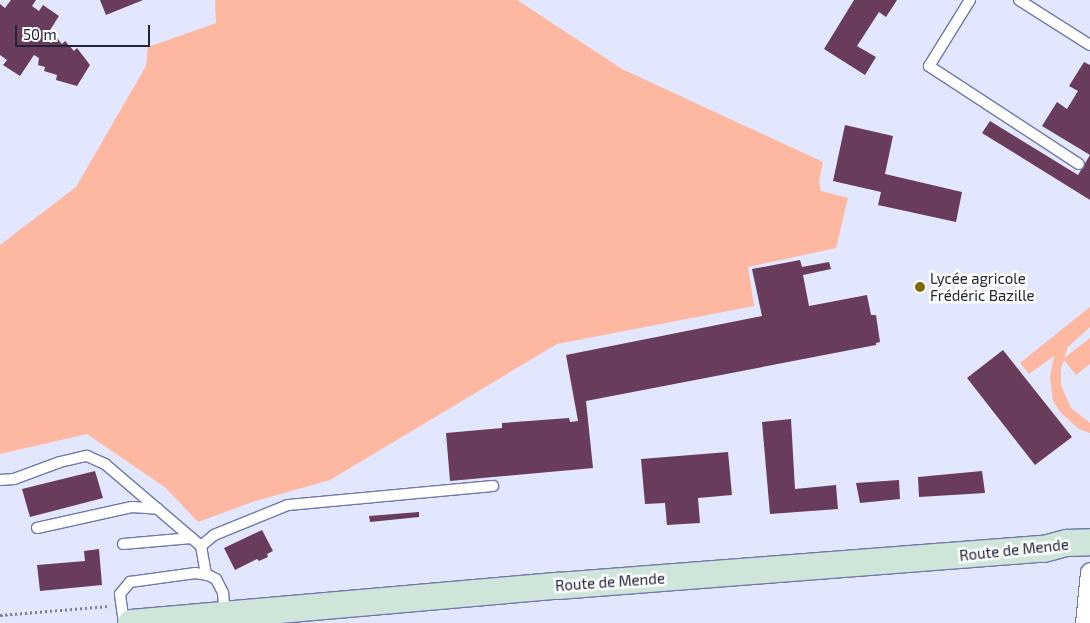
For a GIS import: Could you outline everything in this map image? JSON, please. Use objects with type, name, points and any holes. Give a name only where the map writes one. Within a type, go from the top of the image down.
[{"type":"main road","name":"Route de Mende","points":[[125,614],[225,615],[558,586],[1044,549],[1068,543],[1090,542]]},
{"type":"street","points":[[1085,623],[1090,572]]},
{"type":"lane","points":[[970,0],[929,66],[1078,164]]},
{"type":"lane","points":[[1020,0],[1090,45]]},
{"type":"lane","points":[[0,480],[14,479],[60,462],[86,456],[105,464],[201,546],[206,575]]},
{"type":"lane","points":[[201,546],[214,535],[288,505],[492,486]]},
{"type":"lane","points":[[37,528],[132,508],[158,509]]},
{"type":"lane","points":[[123,544],[192,538]]},
{"type":"lane","points":[[124,623],[125,614],[120,594],[130,582],[195,573],[216,579],[222,593],[225,615]]},
{"type":"path","points":[[0,615],[125,614]]},
{"type":"shaded area","points":[[215,0],[517,0],[622,69],[823,162],[819,181],[821,191],[848,198],[836,248],[748,267],[754,306],[557,344],[330,480],[252,502],[198,522],[166,488],[87,434],[0,454],[0,245],[76,187],[146,66],[148,47],[216,23]]},
{"type":"shaded area","points":[[1090,307],[1090,327],[1068,347],[1064,358],[1090,338],[1090,364],[1076,375],[1064,360],[1061,368],[1061,385],[1071,408],[1090,423],[1090,433],[1079,429],[1061,413],[1053,401],[1050,377],[1054,356],[1029,374],[1020,363]]},
{"type":"building","points":[[11,0],[36,0],[32,6],[39,11],[43,5],[59,16],[45,38],[51,43],[57,38],[62,44],[65,41],[74,51],[77,48],[90,65],[77,86],[56,80],[57,75],[44,71],[45,67],[38,65],[39,58],[34,55],[20,76],[3,65],[7,60],[0,55],[0,4],[5,8]]},
{"type":"building","points":[[100,0],[143,0],[106,15]]},
{"type":"building","points":[[854,0],[897,0],[886,17],[879,12],[857,46],[876,57],[865,75],[824,49]]},
{"type":"building","points":[[1084,62],[1090,65],[1090,155],[1042,126],[1057,102],[1067,109],[1078,91],[1069,86]]},
{"type":"building","points":[[990,121],[1078,175],[1090,155],[1090,200],[982,133]]},
{"type":"building","points":[[845,125],[893,136],[885,174],[962,192],[956,222],[878,205],[881,192],[833,181]]},
{"type":"building","points":[[800,260],[802,267],[829,262],[831,269],[803,275],[809,306],[867,295],[871,315],[876,315],[880,342],[876,343],[876,345],[586,401],[593,468],[450,481],[446,433],[502,428],[502,423],[569,418],[570,422],[578,421],[566,355],[762,316],[752,269]]},
{"type":"building","points":[[1003,350],[1072,437],[1035,465],[967,378]]},
{"type":"building","points":[[791,419],[795,489],[836,485],[838,509],[770,514],[762,422]]},
{"type":"building","points":[[728,452],[732,495],[698,498],[700,523],[667,525],[665,503],[645,504],[641,459]]},
{"type":"building","points":[[95,471],[103,498],[30,517],[22,489]]},
{"type":"building","points":[[982,471],[985,493],[919,497],[918,477]]},
{"type":"building","points":[[899,480],[900,499],[860,503],[856,483]]},
{"type":"building","points":[[419,512],[419,517],[370,522],[369,516]]},
{"type":"building","points":[[262,530],[273,551],[267,554],[268,557],[259,561],[257,559],[235,570],[224,548]]},
{"type":"building","points":[[99,549],[102,585],[40,591],[37,565],[85,561],[84,551]]},
{"type":"place","name":"Lycée agricole Frédéric Bazille","points":[[920,287]]}]
